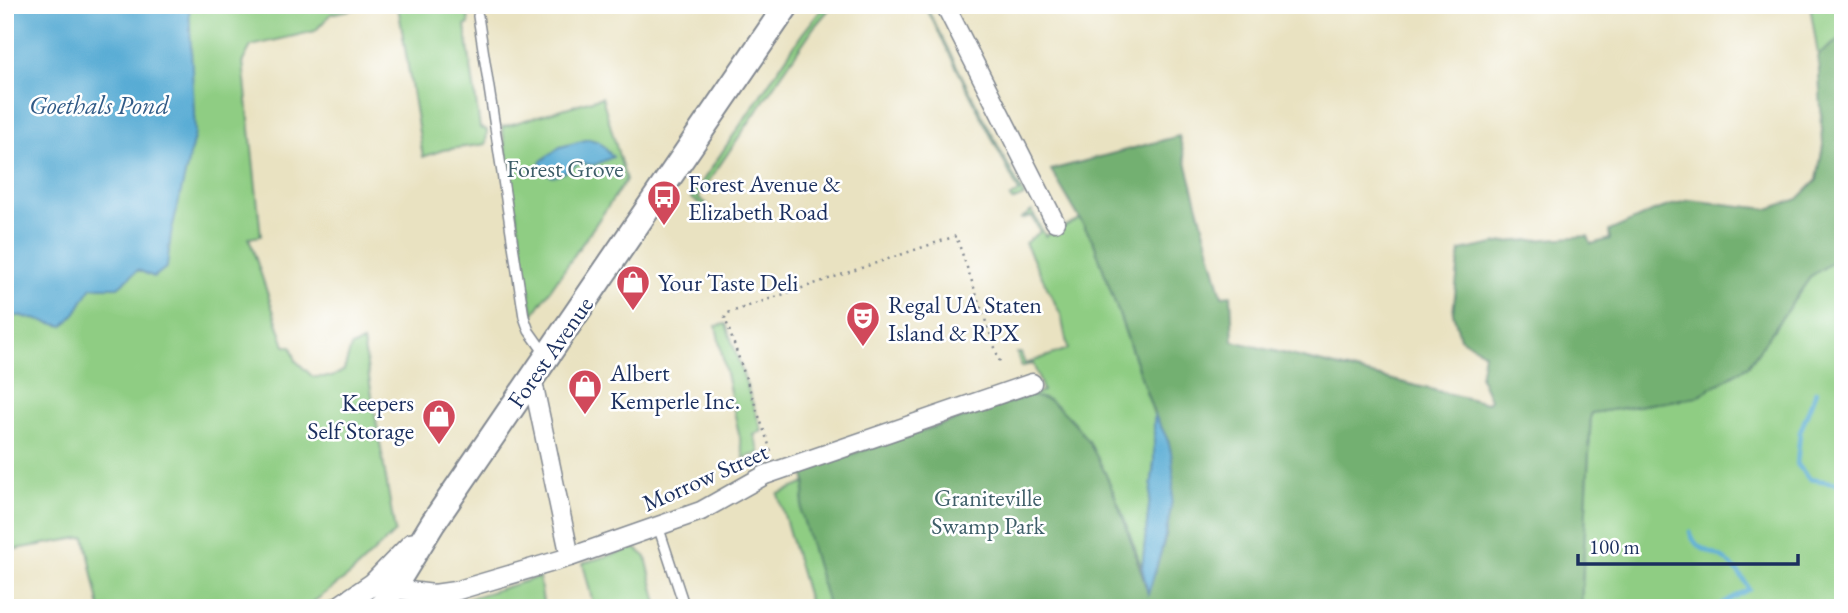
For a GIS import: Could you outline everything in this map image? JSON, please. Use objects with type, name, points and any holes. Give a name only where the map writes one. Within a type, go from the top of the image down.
[{"type":"main road","name":"Forest Avenue","points":[[433,523],[787,5]]},
{"type":"main road","points":[[387,598],[433,523]]},
{"type":"street","points":[[945,5],[1055,222]]},
{"type":"street","points":[[532,377],[570,557]]},
{"type":"street","name":"Morrow Street","points":[[387,598],[455,591],[570,557],[701,511],[765,474],[1032,383]]},
{"type":"street","name":"Forest Avenue","points":[[338,608],[381,577],[433,523]]},
{"type":"lane","points":[[478,16],[524,317],[529,331],[547,356]]},
{"type":"lane","points":[[658,526],[685,608]]},
{"type":"path","points":[[771,451],[725,318],[727,313],[956,236],[1001,365]]},
{"type":"green space","points":[[5,5],[373,5],[331,14],[315,31],[251,46],[243,61],[261,236],[249,238],[285,346],[291,346],[296,361],[313,377],[332,377],[344,370],[351,347],[363,342],[395,532],[350,575],[305,608],[100,608],[85,537],[5,551]]},
{"type":"green space","points":[[393,5],[467,5],[469,24],[465,26],[480,128],[487,130],[486,144],[443,150],[423,157],[399,12]]},
{"type":"green space","points":[[825,5],[833,5],[814,27],[698,197],[707,204],[704,207],[691,198],[802,34]]},
{"type":"green space","points":[[925,5],[1024,196],[1012,201],[1010,198],[1019,192]]},
{"type":"green space","points":[[1810,5],[1843,5],[1843,37],[1818,55]]},
{"type":"green space","points":[[1843,37],[1843,255],[1811,276],[1748,366],[1696,397],[1591,413],[1581,608],[829,608],[801,512],[806,483],[803,470],[1029,396],[1050,401],[1069,417],[1086,438],[1100,462],[1123,516],[1148,593],[1166,536],[1172,474],[1169,443],[1154,414],[1094,243],[1051,170],[1179,136],[1222,296],[1231,295],[1233,341],[1487,403],[1490,399],[1480,377],[1484,353],[1460,338],[1453,313],[1460,251],[1504,242],[1588,236],[1591,244],[1610,239],[1609,231],[1656,210],[1689,200],[1768,209],[1798,199],[1817,180],[1823,145],[1818,55]]},
{"type":"green space","name":"Forest Grove","points":[[602,97],[626,180],[533,315],[502,127]]},
{"type":"green space","name":"Graniteville Swamp Park","points":[[1032,211],[1045,236],[1081,218],[1094,243],[1154,414],[1154,462],[1142,568],[1122,513],[1088,439],[1124,608],[811,608],[778,494],[806,483],[803,470],[1043,391],[1033,363],[1021,367],[1017,353],[1021,353],[1025,364],[1068,349],[1061,315],[1025,243],[1040,232],[1032,216],[1020,219]]},
{"type":"green space","points":[[1843,255],[1843,608],[1581,608],[1591,413],[1696,397],[1748,366],[1811,276]]},
{"type":"green space","points":[[726,324],[762,431],[754,435],[760,453],[744,458],[716,326]]},
{"type":"green space","points":[[635,548],[646,557],[658,608],[594,608],[583,563]]},
{"type":"green space","points":[[539,577],[544,608],[438,608]]},
{"type":"water","name":"Goethals Pond","points":[[5,5],[189,5],[195,133],[171,234],[167,267],[154,277],[138,270],[118,287],[92,287],[63,326],[21,316],[5,316]]},
{"type":"water","points":[[589,139],[599,142],[613,157],[594,165],[578,163],[563,173],[551,176],[540,165],[541,161],[560,147]]},
{"type":"water","points":[[1154,414],[1169,444],[1173,481],[1169,520],[1148,594],[1142,568],[1154,462]]},
{"type":"waterway","points":[[1816,391],[1800,432],[1797,464],[1809,479],[1843,484]]},
{"type":"waterway","points":[[1690,532],[1699,547],[1732,565],[1749,589],[1714,608]]},
{"type":"place","name":"Forest Avenue & Elizabeth Road","points":[[664,227]]},
{"type":"place","name":"Your Taste Deli","points":[[633,312]]},
{"type":"place","name":"Regal UA Staten Island & RPX","points":[[863,348]]},
{"type":"place","name":"Albert Kemperle Inc.","points":[[585,416]]},
{"type":"place","name":"Keepers Self Storage","points":[[439,446]]}]
